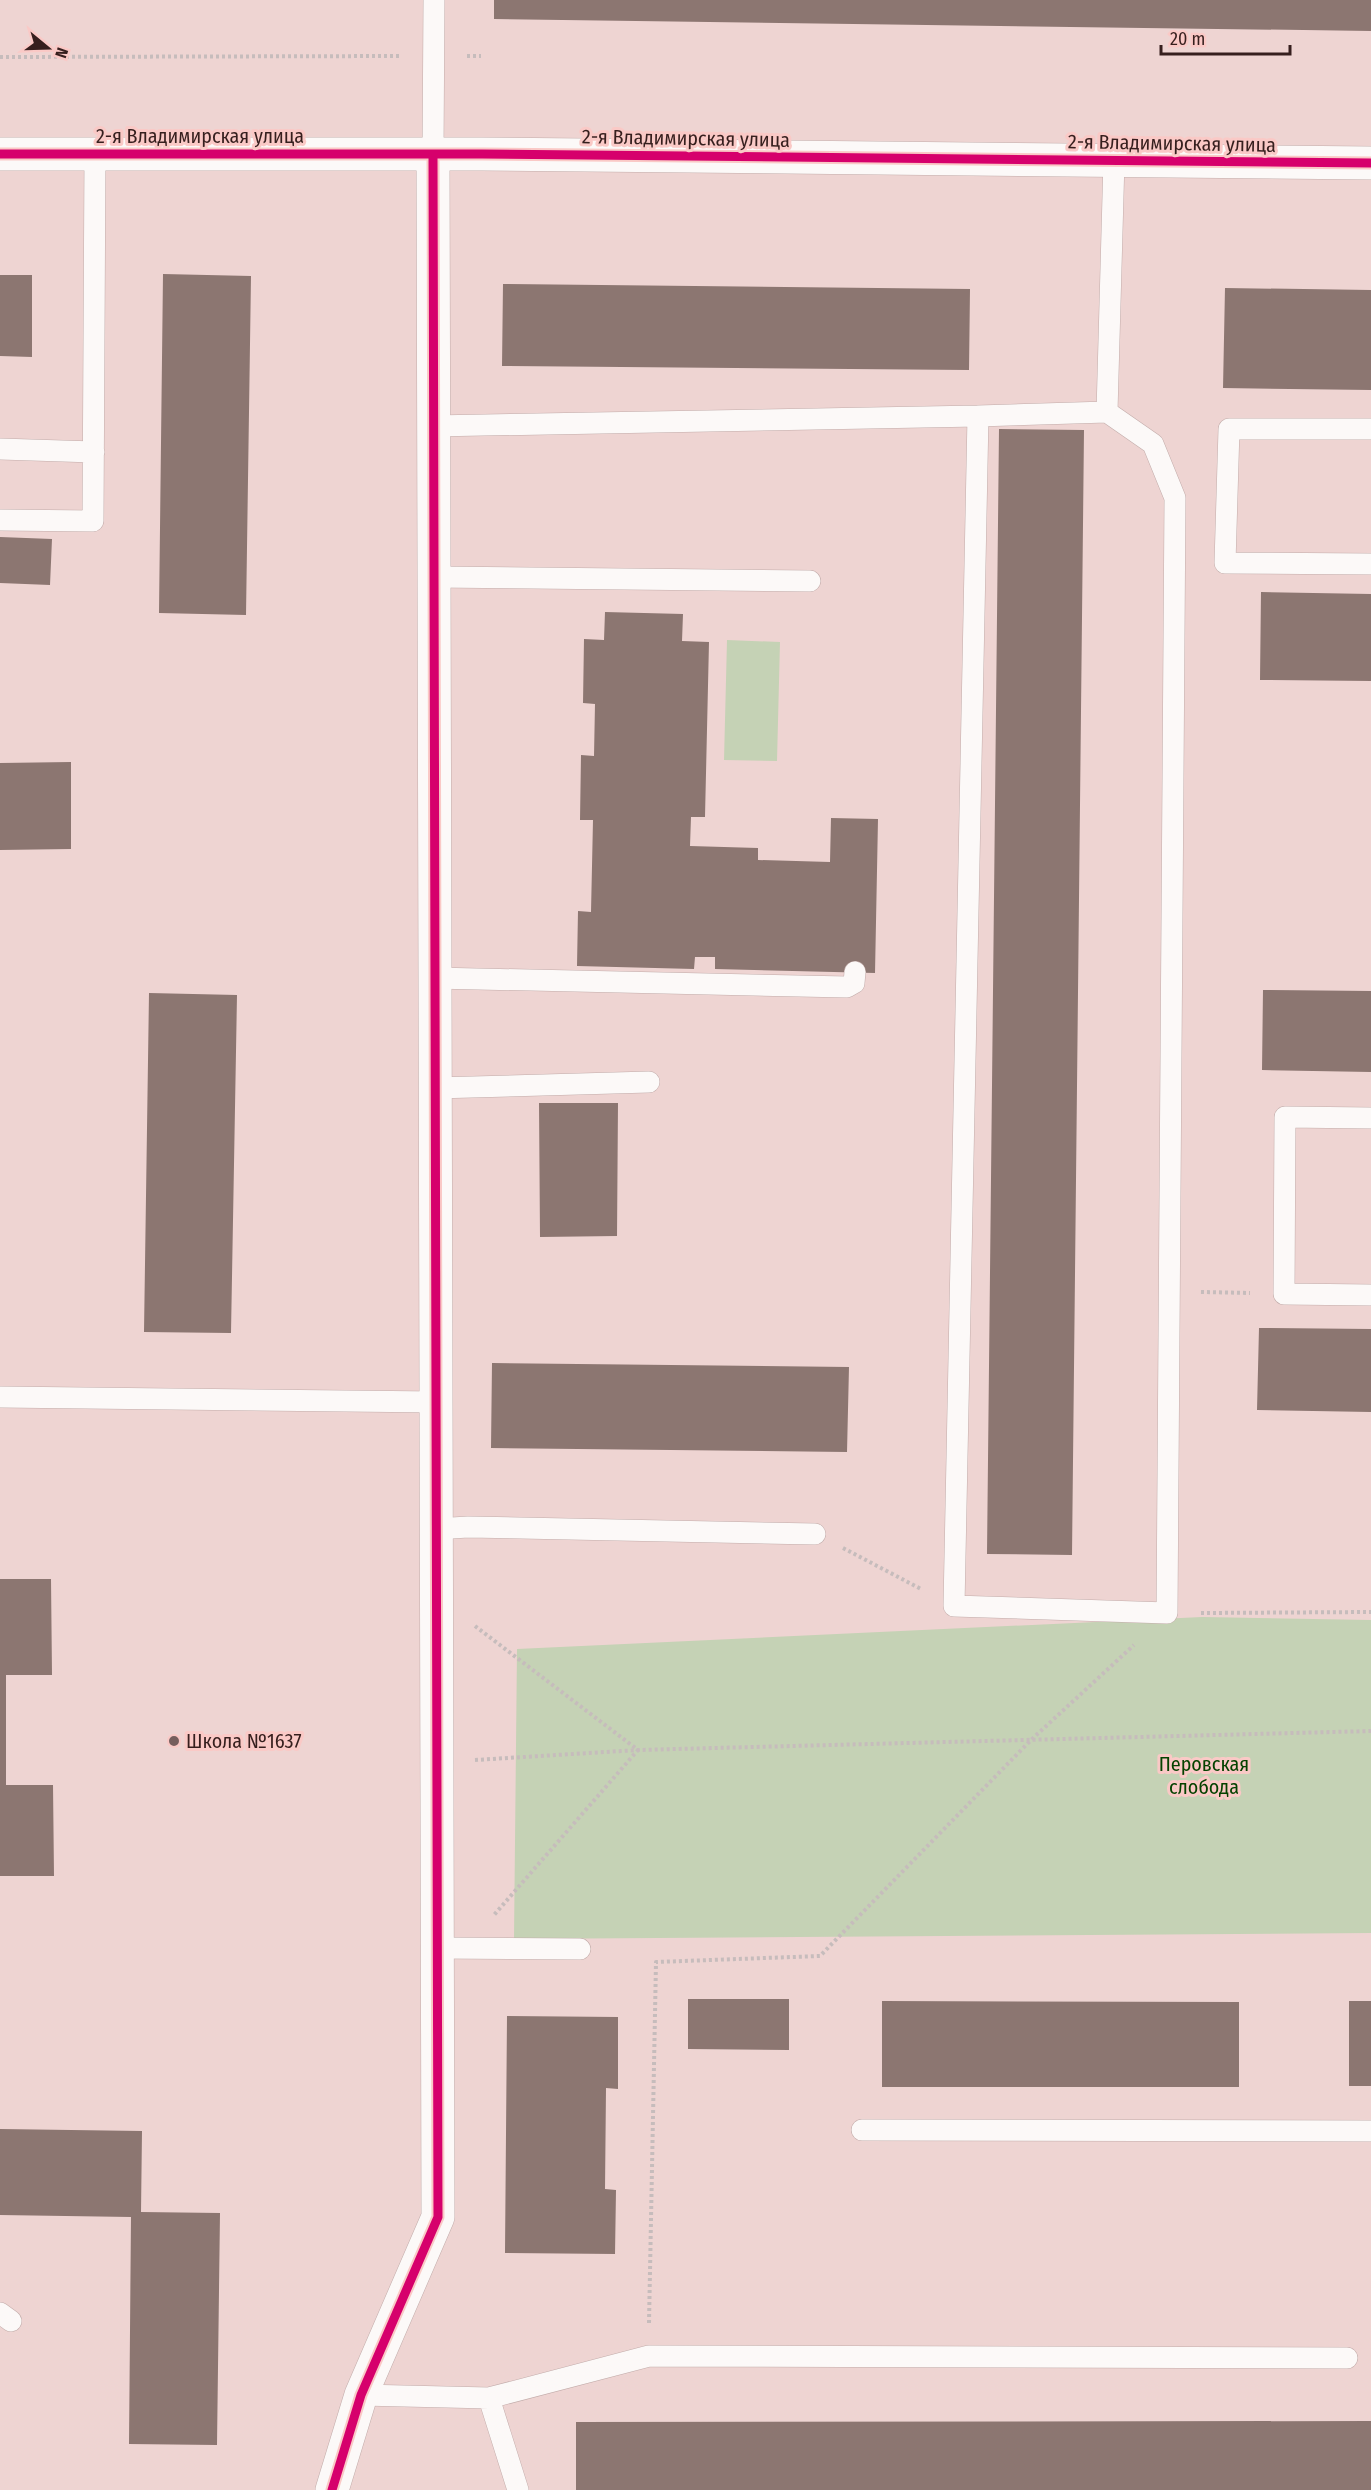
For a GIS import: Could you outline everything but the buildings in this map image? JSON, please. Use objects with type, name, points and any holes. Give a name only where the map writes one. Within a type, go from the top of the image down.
[{"type":"street","name":"2-я Владимирская улица","points":[[0,154],[433,154],[1371,163]]},
{"type":"street","points":[[333,2490],[361,2395],[438,2217],[450,1948],[438,1762],[433,154]]},
{"type":"lane","points":[[433,154],[434,0]]},
{"type":"lane","points":[[0,520],[93,521],[95,154]]},
{"type":"lane","points":[[1107,412],[1114,160]]},
{"type":"lane","points":[[433,426],[1107,412],[1153,444],[1174,498],[1167,1614],[954,1606],[978,416]]},
{"type":"lane","points":[[1371,429],[1229,429],[1225,563],[1371,564]]},
{"type":"lane","points":[[0,449],[94,452]]},
{"type":"lane","points":[[434,577],[810,581]]},
{"type":"lane","points":[[434,978],[847,987],[854,983],[855,972]]},
{"type":"lane","points":[[435,1089],[648,1082]]},
{"type":"lane","points":[[1371,1118],[1285,1117],[1284,1294],[1371,1295]]},
{"type":"lane","points":[[0,1397],[436,1402]]},
{"type":"lane","points":[[436,1530],[468,1527],[815,1534]]},
{"type":"lane","points":[[450,1948],[580,1949]]},
{"type":"lane","points":[[862,2130],[1371,2131]]},
{"type":"lane","points":[[361,2395],[489,2398],[649,2356],[1347,2358]]},
{"type":"lane","points":[[489,2398],[518,2490]]},
{"type":"path","points":[[0,57],[481,56]]},
{"type":"path","points":[[1169,1292],[1284,1294]]},
{"type":"path","points":[[815,1534],[954,1606]]},
{"type":"path","points":[[649,2356],[656,1962],[820,1956],[1031,1740],[1167,1614],[1371,1612]]},
{"type":"path","points":[[467,1620],[638,1750]]},
{"type":"path","points":[[465,1761],[638,1750],[1371,1731]]},
{"type":"path","points":[[450,1948],[638,1750]]},
{"type":"green space","points":[[727,640],[780,642],[777,761],[724,760]]},
{"type":"green space","name":"Перовская слобода","points":[[1202,1617],[1371,1620],[1371,1933],[514,1939],[517,1649]]},
{"type":"cycle path","points":[[0,154],[482,154],[1371,163]]},
{"type":"cycle path","points":[[332,2490],[361,2395],[438,2217],[433,154]]},
{"type":"place","name":"Школа №1637","points":[[174,1741]]}]
